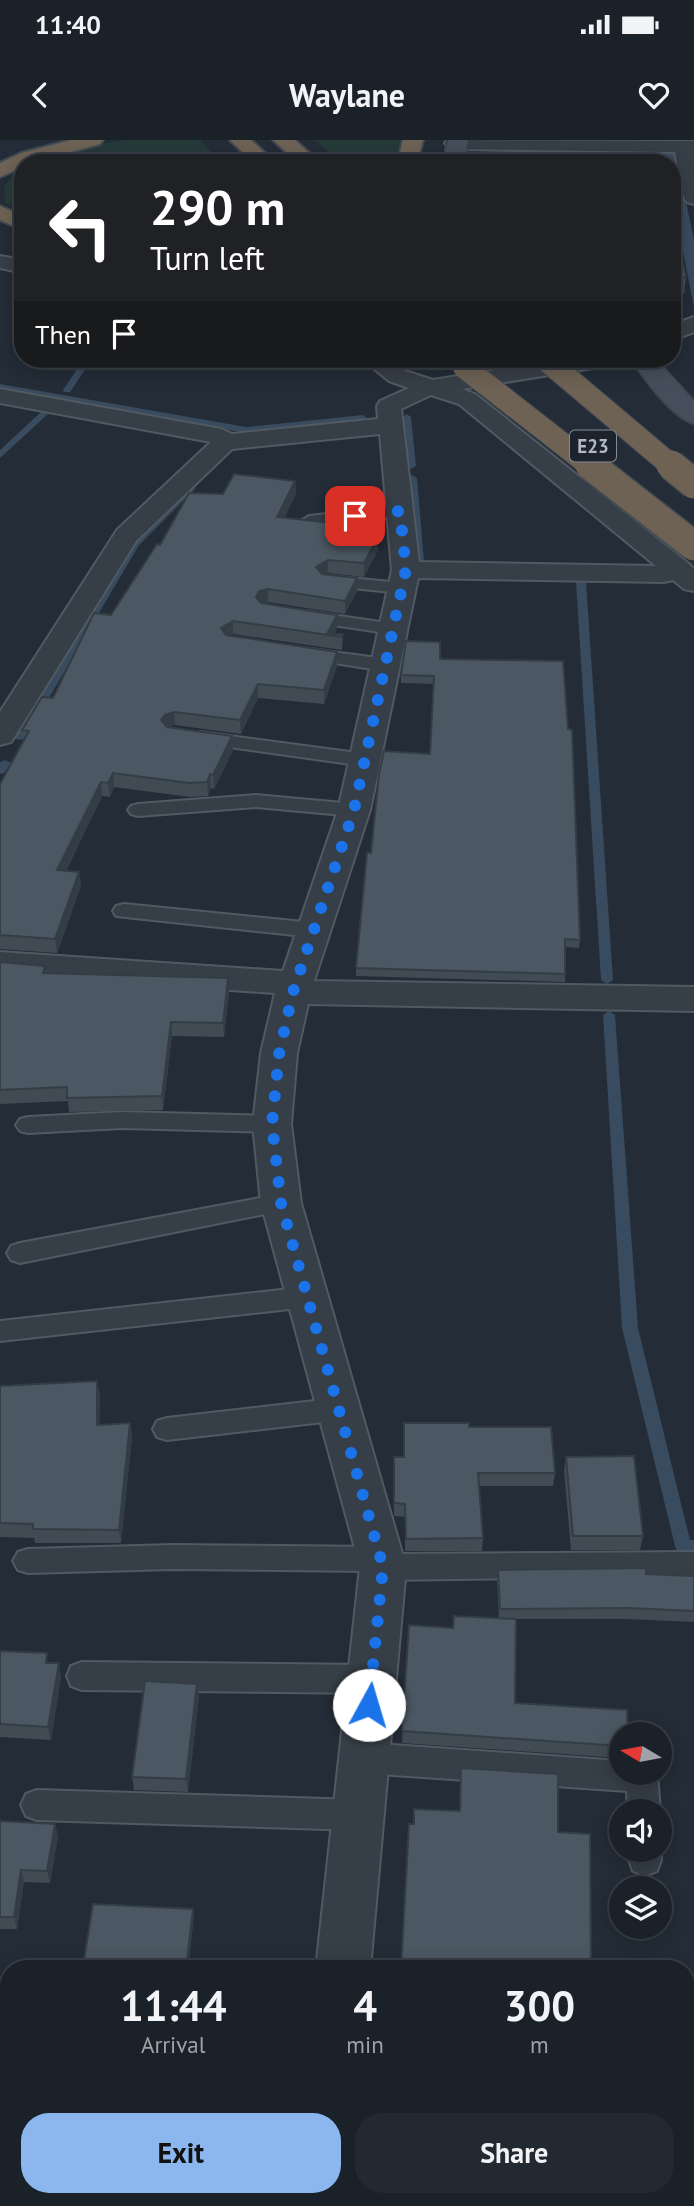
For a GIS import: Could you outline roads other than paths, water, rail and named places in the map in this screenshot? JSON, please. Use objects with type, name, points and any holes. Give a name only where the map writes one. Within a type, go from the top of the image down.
[{"type":"highway","points":[[0,153],[41,140]]},
{"type":"highway","points":[[39,154],[93,140]]},
{"type":"highway","points":[[222,140],[233,154]]},
{"type":"highway","points":[[240,140],[256,154]]},
{"type":"highway","points":[[283,140],[299,154]]},
{"type":"highway","points":[[464,368],[694,546]]},
{"type":"highway","name":"E23","points":[[502,368],[694,533]]},
{"type":"highway","name":"E23","points":[[556,368],[694,484]]},
{"type":"highway","points":[[577,368],[694,468]]},
{"type":"main road","points":[[650,368],[694,416]]},
{"type":"street","points":[[456,149],[687,150],[694,198]]},
{"type":"street","points":[[386,368],[397,376],[427,388],[467,399],[687,576]]},
{"type":"street","points":[[343,1960],[382,1563],[341,1409],[281,1203],[272,1124],[279,1054],[294,987],[354,810],[404,579],[389,406],[427,388],[550,368]]},
{"type":"street","points":[[0,396],[221,436],[225,442]]},
{"type":"street","points":[[0,736],[126,536],[225,442],[391,425]]},
{"type":"street","points":[[404,579],[664,574],[687,576]]},
{"type":"street","points":[[0,963],[294,987],[694,999]]},
{"type":"lane","points":[[309,521],[400,511]]},
{"type":"lane","points":[[328,582],[404,579]]},
{"type":"lane","points":[[293,614],[393,629]]},
{"type":"lane","points":[[289,650],[385,665]]},
{"type":"lane","points":[[176,734],[365,760]]},
{"type":"lane","points":[[138,810],[256,801],[354,810]]},
{"type":"lane","points":[[124,911],[313,930]]},
{"type":"lane","points":[[28,1125],[122,1121],[272,1124]]},
{"type":"lane","points":[[20,1253],[281,1203]]},
{"type":"lane","points":[[0,1331],[308,1297]]},
{"type":"lane","points":[[167,1429],[341,1409]]},
{"type":"lane","points":[[28,1561],[173,1557],[382,1563],[694,1564]]},
{"type":"lane","points":[[82,1676],[372,1679]]},
{"type":"lane","points":[[364,1758],[643,1777],[644,1799]]},
{"type":"lane","points":[[37,1805],[358,1815]]},
{"type":"water","points":[[481,147],[694,150],[681,156],[681,154],[480,151]]},
{"type":"water","points":[[681,177],[694,240],[694,307],[681,241]]},
{"type":"waterway","points":[[67,390],[82,368]]},
{"type":"waterway","points":[[0,387],[246,430],[363,418]]},
{"type":"waterway","points":[[0,455],[44,414]]},
{"type":"waterway","points":[[407,417],[411,466]]},
{"type":"waterway","points":[[412,478],[419,561]]},
{"type":"waterway","points":[[20,737],[135,543],[191,488]]},
{"type":"waterway","points":[[581,582],[607,980]]},
{"type":"waterway","points":[[0,771],[5,763]]},
{"type":"waterway","points":[[609,1015],[630,1328],[683,1546],[694,1547]]}]
